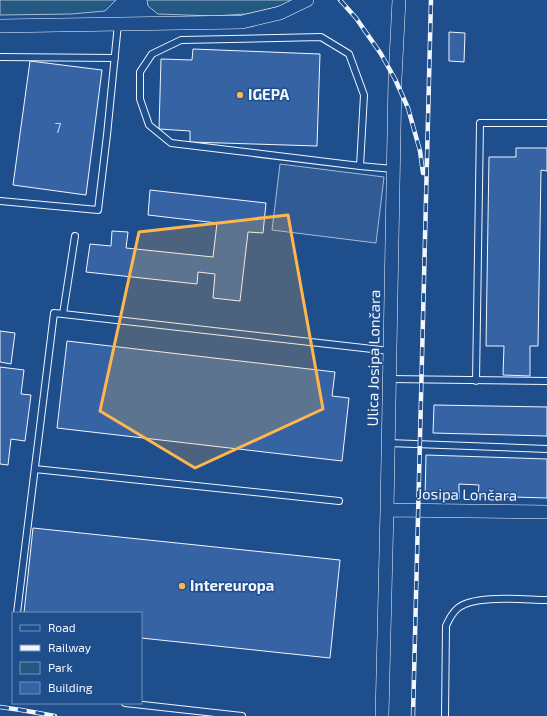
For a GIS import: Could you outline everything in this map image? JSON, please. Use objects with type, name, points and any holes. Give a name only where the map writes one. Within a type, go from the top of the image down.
[{"type":"street","points":[[0,26],[242,22],[280,13],[307,0]]},
{"type":"street","name":"Ulica Josipa Lončara","points":[[382,716],[395,79],[399,0]]},
{"type":"street","name":"Josipa Lončara","points":[[387,510],[547,512]]},
{"type":"lane","points":[[0,201],[98,210],[108,136],[118,24]]},
{"type":"lane","points":[[360,166],[364,94],[349,54],[321,37],[181,40],[152,54],[140,72],[140,99],[149,125],[171,143],[360,166],[393,169]]},
{"type":"lane","points":[[0,56],[114,58]]},
{"type":"lane","points":[[476,380],[480,123],[547,123]]},
{"type":"lane","points":[[63,314],[75,236]]},
{"type":"lane","points":[[17,612],[54,313],[390,351]]},
{"type":"lane","points":[[389,380],[547,381]]},
{"type":"lane","points":[[388,443],[547,449]]},
{"type":"lane","points":[[35,469],[339,501]]},
{"type":"lane","points":[[445,716],[446,626],[450,617],[459,607],[470,602],[486,599],[547,600]]},
{"type":"lane","points":[[134,704],[242,716]]},
{"type":"highlighted area","points":[[288,215],[323,409],[195,468],[100,411],[139,232]]},
{"type":"green space","points":[[0,0],[116,0],[105,11],[71,14],[0,15]]},
{"type":"green space","points":[[147,0],[292,0],[281,6],[246,14],[213,16],[158,14],[148,6]]},
{"type":"shaded area","points":[[280,164],[384,177],[376,243],[272,230]]},
{"type":"building","points":[[449,32],[465,33],[464,62],[449,61]]},
{"type":"building","name":"IGEPA","points":[[193,49],[320,54],[317,146],[190,142],[190,131],[159,129],[161,59],[192,60]]},
{"type":"building","points":[[30,61],[102,70],[86,195],[13,185]]},
{"type":"building","points":[[516,148],[547,148],[547,171],[541,170],[538,346],[530,346],[530,376],[503,375],[504,346],[486,346],[489,157],[516,157]]},
{"type":"building","points":[[150,190],[266,203],[263,233],[248,232],[240,301],[213,298],[215,274],[198,272],[197,284],[86,272],[90,244],[111,246],[112,231],[128,232],[126,248],[213,257],[217,223],[148,215]]},
{"type":"building","points":[[0,331],[15,333],[11,364],[0,362]]},
{"type":"building","points":[[67,341],[335,372],[332,396],[349,398],[342,461],[57,428]]},
{"type":"building","points":[[0,367],[24,370],[21,394],[31,395],[25,441],[11,439],[8,465],[0,464]]},
{"type":"building","points":[[434,405],[547,407],[547,436],[433,433]]},
{"type":"building","points":[[426,455],[547,459],[547,498],[478,496],[479,485],[459,484],[459,499],[425,498]]},
{"type":"building","name":"Intereuropa","points":[[33,528],[340,560],[330,658],[142,638],[142,612],[24,612]]},
{"type":"railway","points":[[340,0],[356,18],[381,54],[395,79],[408,108],[420,151],[423,173]]},
{"type":"railway","points":[[413,716],[431,0]]},
{"type":"railway","points":[[0,707],[55,716]]},
{"type":"place","name":"IGEPA","points":[[240,95]]},
{"type":"place","name":"Intereuropa","points":[[182,586]]}]
